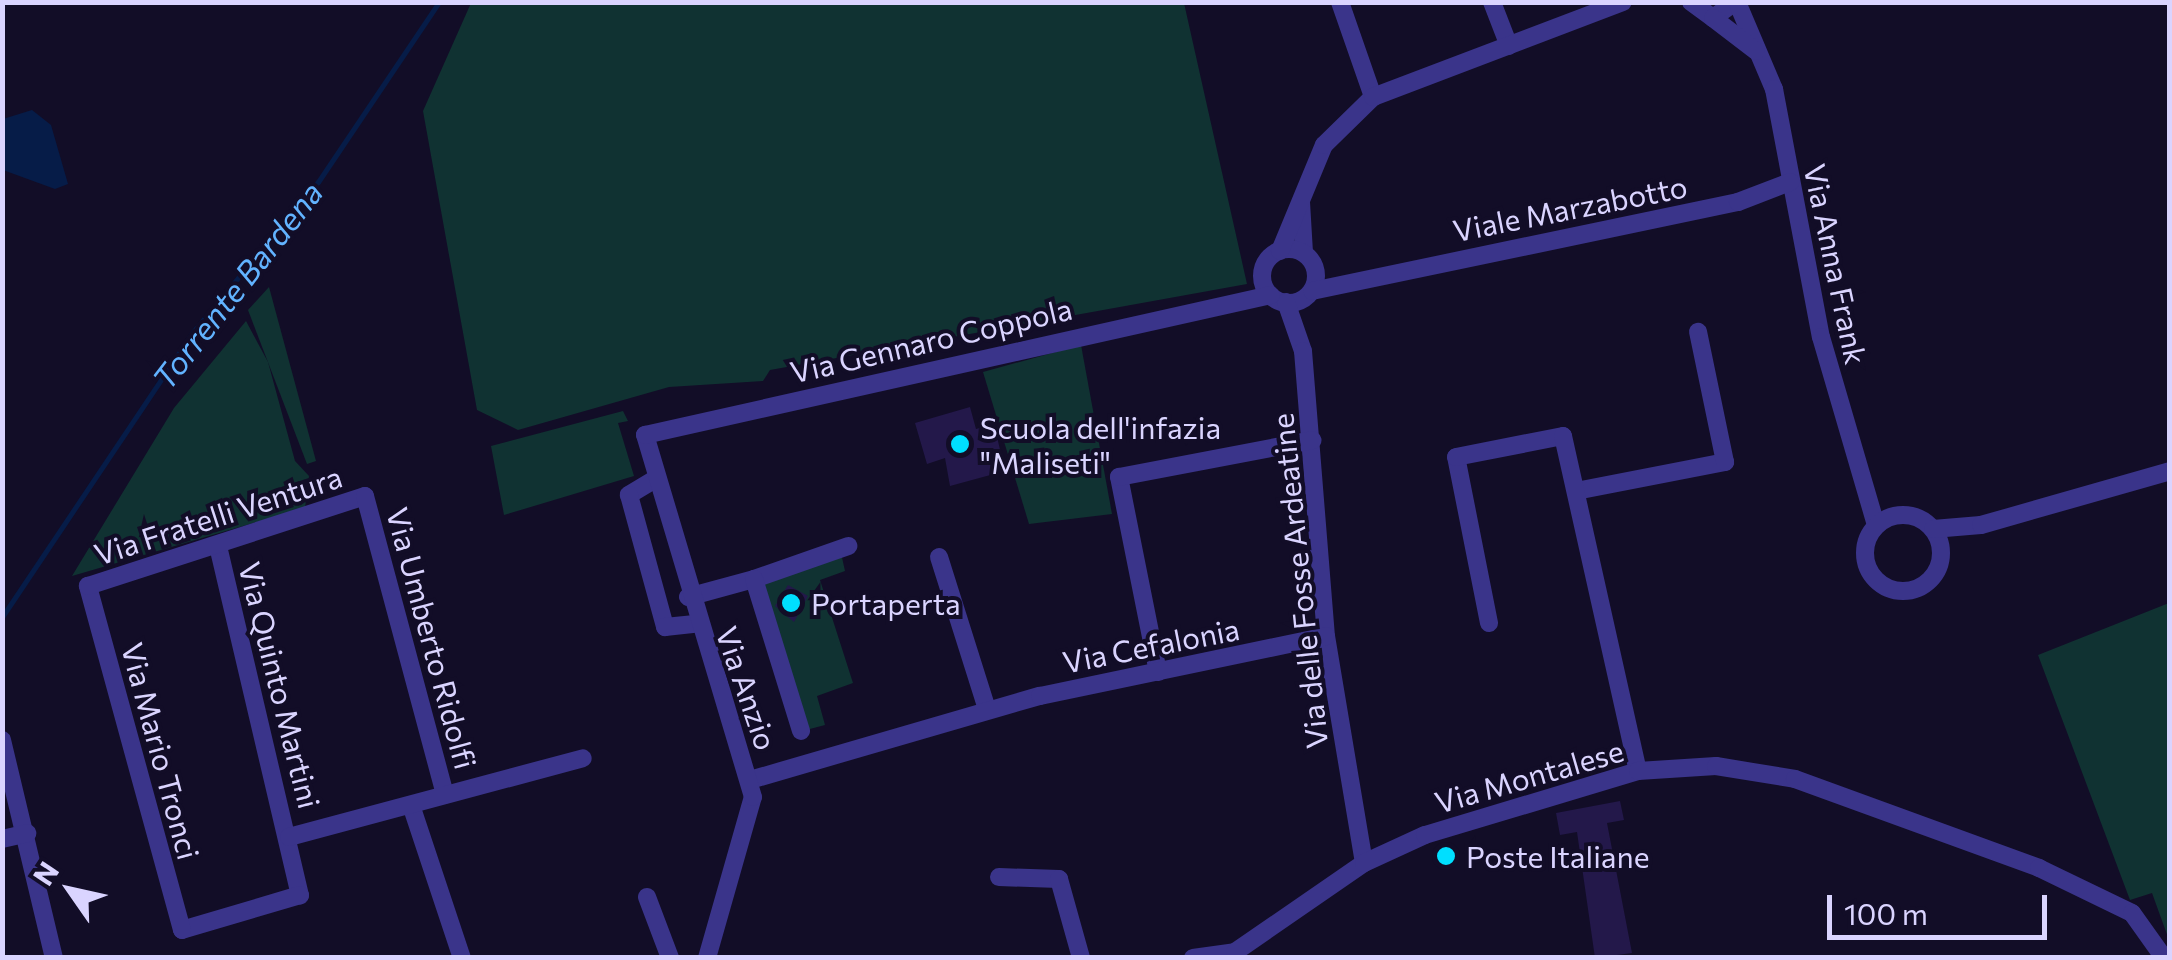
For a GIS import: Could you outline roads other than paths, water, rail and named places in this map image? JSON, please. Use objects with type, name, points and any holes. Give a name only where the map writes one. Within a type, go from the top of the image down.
[{"type":"street","points":[[1340,2],[1373,97]]},
{"type":"street","points":[[1492,2],[1509,46]]},
{"type":"street","points":[[1273,293],[1280,251],[1324,146],[1373,97],[1623,2]]},
{"type":"street","points":[[1713,18],[1736,2]]},
{"type":"street","name":"Via Anna Frank","points":[[1736,2],[1774,89],[1790,182],[1840,410],[1868,487],[1876,525]]},
{"type":"street","name":"Via Anna Frank","points":[[1689,4],[1756,52]]},
{"type":"street","name":"Viale Marzabotto","points":[[1273,293],[1310,293],[1358,278],[1738,202],[1790,182]]},
{"type":"street","name":"Via delle Fosse Ardeatine","points":[[1300,197],[1310,293],[1303,351],[1326,636],[1364,863]]},
{"type":"street","points":[[1280,251],[1307,255],[1358,278]]},
{"type":"street","name":"Via delle Fosse Ardeatine","points":[[1273,293],[1303,351]]},
{"type":"street","name":"Via Gennaro Coppola","points":[[645,435],[1273,293]]},
{"type":"street","points":[[1576,491],[1725,462],[1698,332]]},
{"type":"street","name":"Via Anzio","points":[[645,435],[696,624],[750,780],[750,822],[707,958]]},
{"type":"street","points":[[1489,623],[1456,457],[1563,436],[1638,771]]},
{"type":"street","points":[[1158,672],[1119,477],[1313,440]]},
{"type":"street","points":[[1868,487],[1899,514],[1933,529],[1981,525],[2170,471]]},
{"type":"street","points":[[657,478],[629,495],[634,514],[665,627],[696,624]]},
{"type":"street","name":"Via Fratelli Ventura","points":[[88,586],[365,496]]},
{"type":"street","name":"Via Umberto Ridolfi","points":[[365,496],[445,794]]},
{"type":"street","points":[[1899,514],[1876,525],[1866,559],[1888,588],[1923,585],[1941,552],[1981,525]]},
{"type":"street","points":[[1933,529],[1941,552]]},
{"type":"street","name":"Via Quinto Martini","points":[[182,930],[300,894],[290,837],[218,546]]},
{"type":"street","points":[[688,597],[848,546]]},
{"type":"street","points":[[938,556],[987,709]]},
{"type":"street","points":[[754,579],[801,731]]},
{"type":"street","name":"Via Mario Tronci","points":[[88,586],[182,930]]},
{"type":"street","name":"Via Cefalonia","points":[[750,780],[987,709],[1326,636]]},
{"type":"street","points":[[2,740],[54,958]]},
{"type":"street","points":[[290,837],[582,758]]},
{"type":"street","name":"Via Montalese","points":[[1193,958],[1236,955],[1364,863],[1425,835],[1638,771],[1763,770],[1922,822],[2132,913],[2164,958]]},
{"type":"street","points":[[410,805],[462,958]]},
{"type":"street","points":[[2,839],[27,833]]},
{"type":"street","points":[[999,877],[1059,879],[1081,958]]},
{"type":"street","points":[[647,896],[670,958]]},
{"type":"water","points":[[32,110],[51,125],[68,184],[55,189],[3,170],[3,119]]},
{"type":"waterway","name":"Torrente Bardena","points":[[2,617],[192,333],[318,182],[439,2]]},
{"type":"place","name":"Scuola dell'infazia \"Maliseti\"","points":[[960,444]]},
{"type":"place","name":"Portaperta","points":[[791,603]]},
{"type":"place","name":"Poste Italiane","points":[[1446,856]]}]
